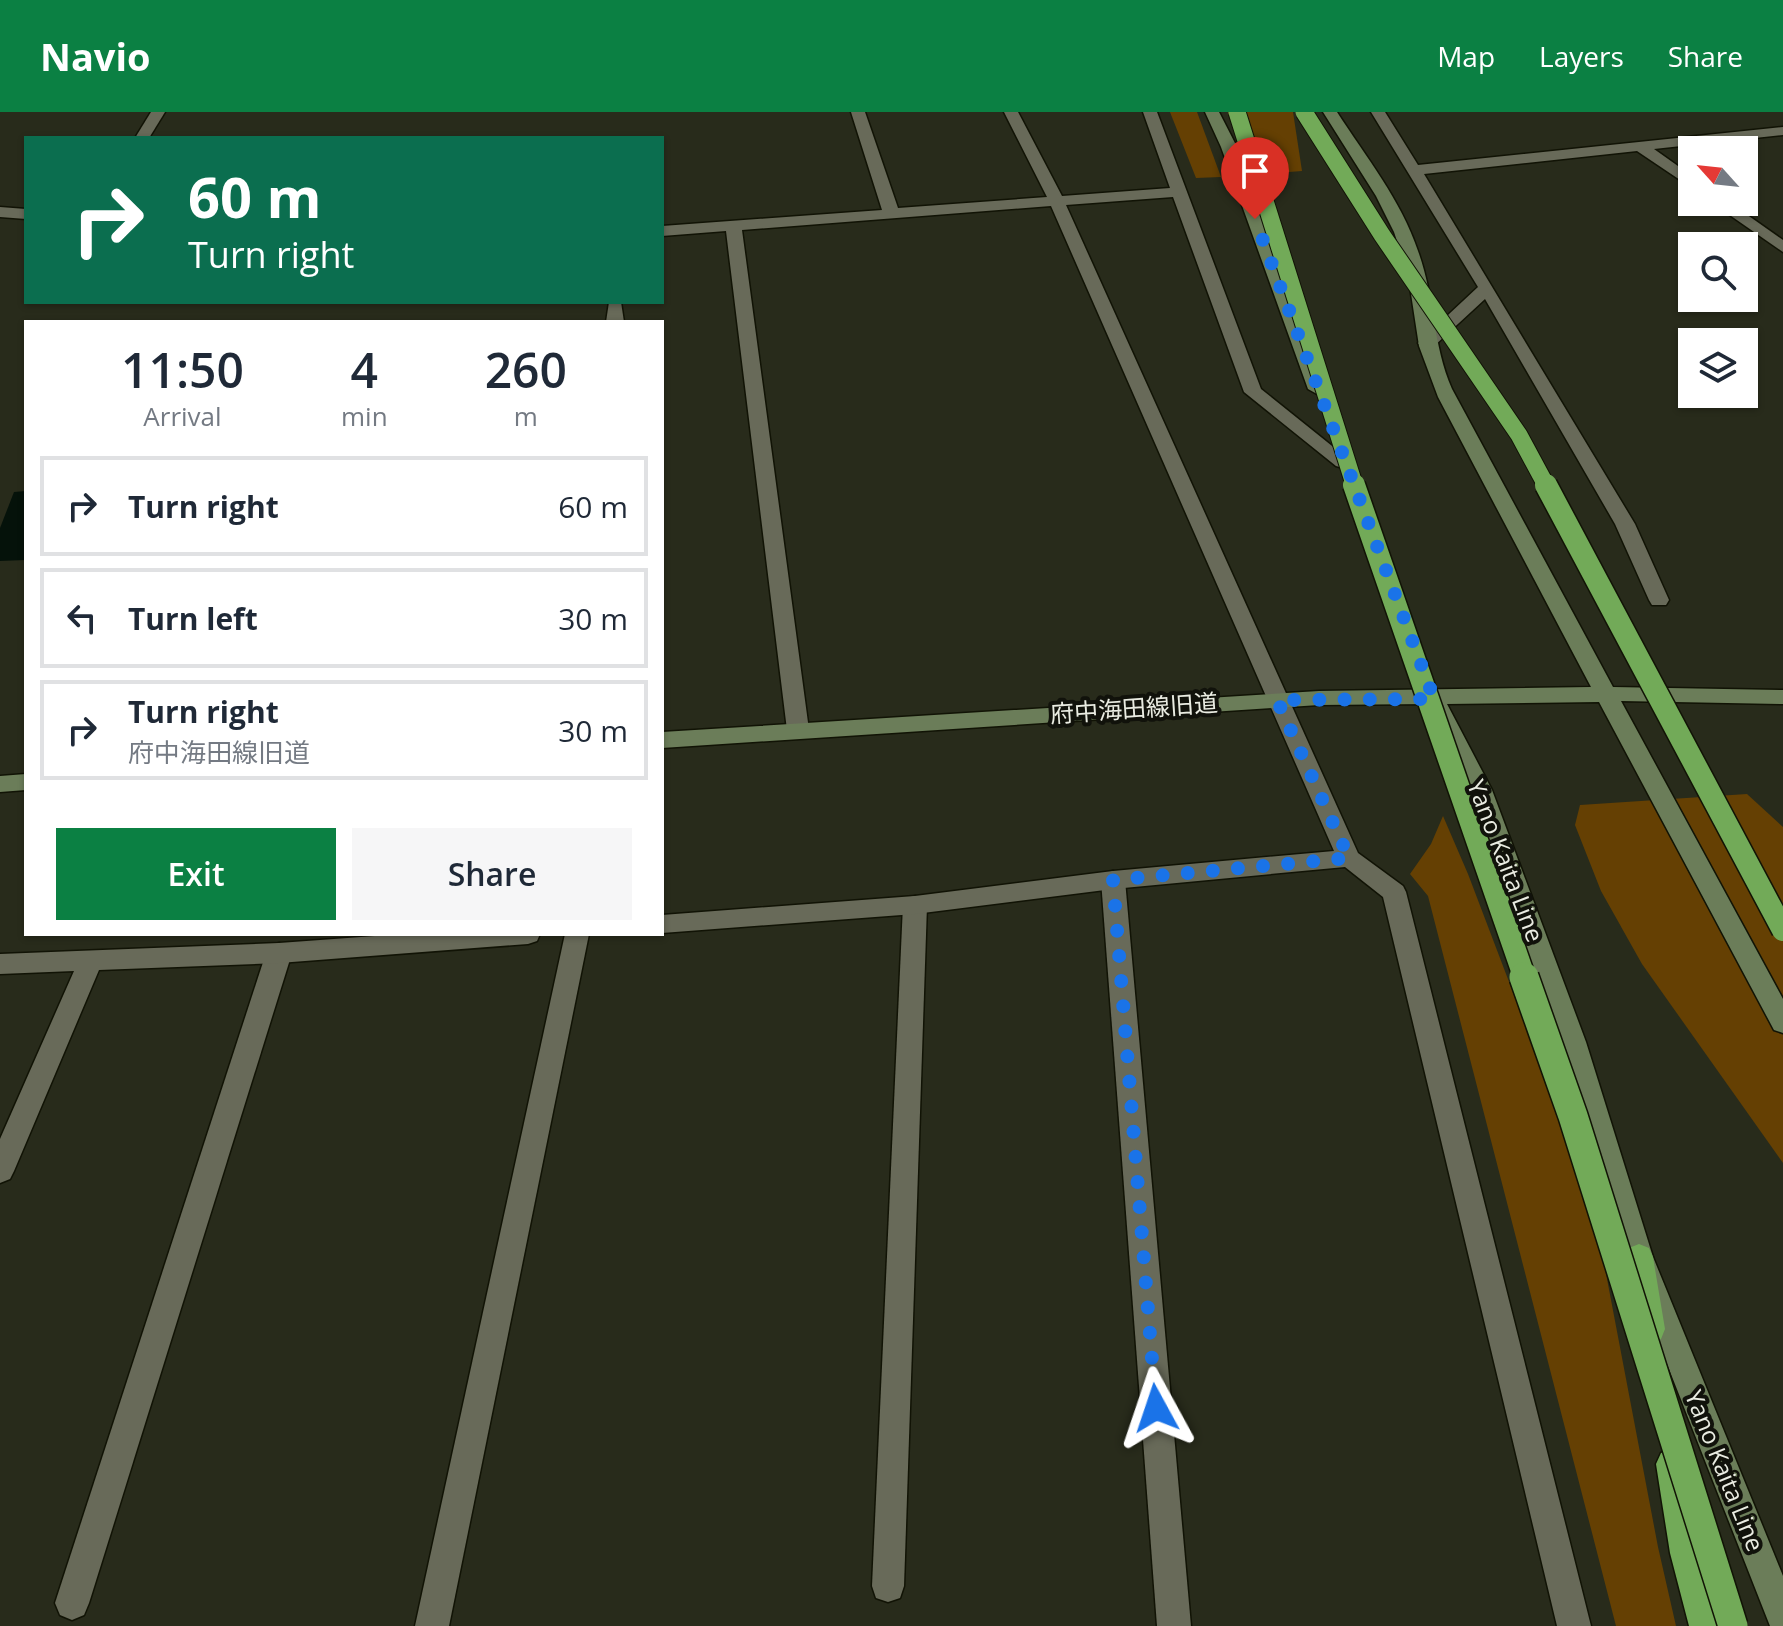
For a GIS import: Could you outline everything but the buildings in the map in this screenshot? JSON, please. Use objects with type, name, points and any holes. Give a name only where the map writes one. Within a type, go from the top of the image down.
[{"type":"highway","points":[[1237,112],[1370,534],[1573,1116],[1733,1626]]},
{"type":"highway","points":[[1304,112],[1382,235],[1519,435],[1783,930]]},
{"type":"highway","points":[[1639,1257],[1686,1553],[1706,1626]]},
{"type":"main road","name":"Yano Kaita Line","points":[[1212,112],[1229,147],[1343,462],[1434,699],[1480,790],[1568,1028],[1639,1257],[1783,1617]]},
{"type":"main road","points":[[1330,112],[1388,204],[1409,249],[1418,281],[1427,343],[1436,375],[1455,414],[1783,1023]]},
{"type":"main road","name":"府中海田線旧道","points":[[664,740],[1277,700],[1686,693],[1783,697]]},
{"type":"main road","points":[[0,784],[24,782]]},
{"type":"street","points":[[143,136],[158,112]]},
{"type":"street","points":[[858,112],[892,215]]},
{"type":"street","points":[[1011,112],[1057,202],[1349,858],[1394,892],[1574,1626]]},
{"type":"street","points":[[1150,112],[1253,392],[1343,462]]},
{"type":"street","points":[[1378,112],[1487,288],[1625,524],[1659,600]]},
{"type":"street","points":[[1414,170],[1783,131]]},
{"type":"street","points":[[1640,146],[1678,173]]},
{"type":"street","points":[[664,231],[1180,192]]},
{"type":"street","points":[[0,212],[24,214]]},
{"type":"street","points":[[1739,216],[1783,247]]},
{"type":"street","points":[[734,227],[798,730]]},
{"type":"street","points":[[1427,343],[1487,288]]},
{"type":"street","points":[[664,924],[915,905],[1113,880],[1349,858]]},
{"type":"street","points":[[1113,880],[1174,1626]]},
{"type":"street","points":[[888,1586],[915,905]]},
{"type":"street","points":[[0,964],[91,960],[230,944],[279,953],[502,936]]},
{"type":"street","points":[[432,1626],[577,936]]},
{"type":"street","points":[[72,1603],[279,953]]},
{"type":"street","points":[[0,1171],[91,960]]},
{"type":"shaded area","points":[[1170,112],[1197,112],[1221,177],[1196,178]]},
{"type":"shaded area","points":[[1228,112],[1293,112],[1302,171],[1250,175]]},
{"type":"shaded area","points":[[24,491],[24,560],[0,561],[0,528],[14,492]]},
{"type":"shaded area","points":[[1747,794],[1783,827],[1783,1163],[1642,964],[1601,891],[1575,825],[1580,805]]},
{"type":"shaded area","points":[[1443,816],[1592,1200],[1676,1626],[1616,1626],[1428,896],[1410,874],[1431,844]]},
{"type":"route","points":[[1156,1408],[1113,880],[1349,858],[1277,700],[1434,699],[1343,462],[1255,219]]}]
